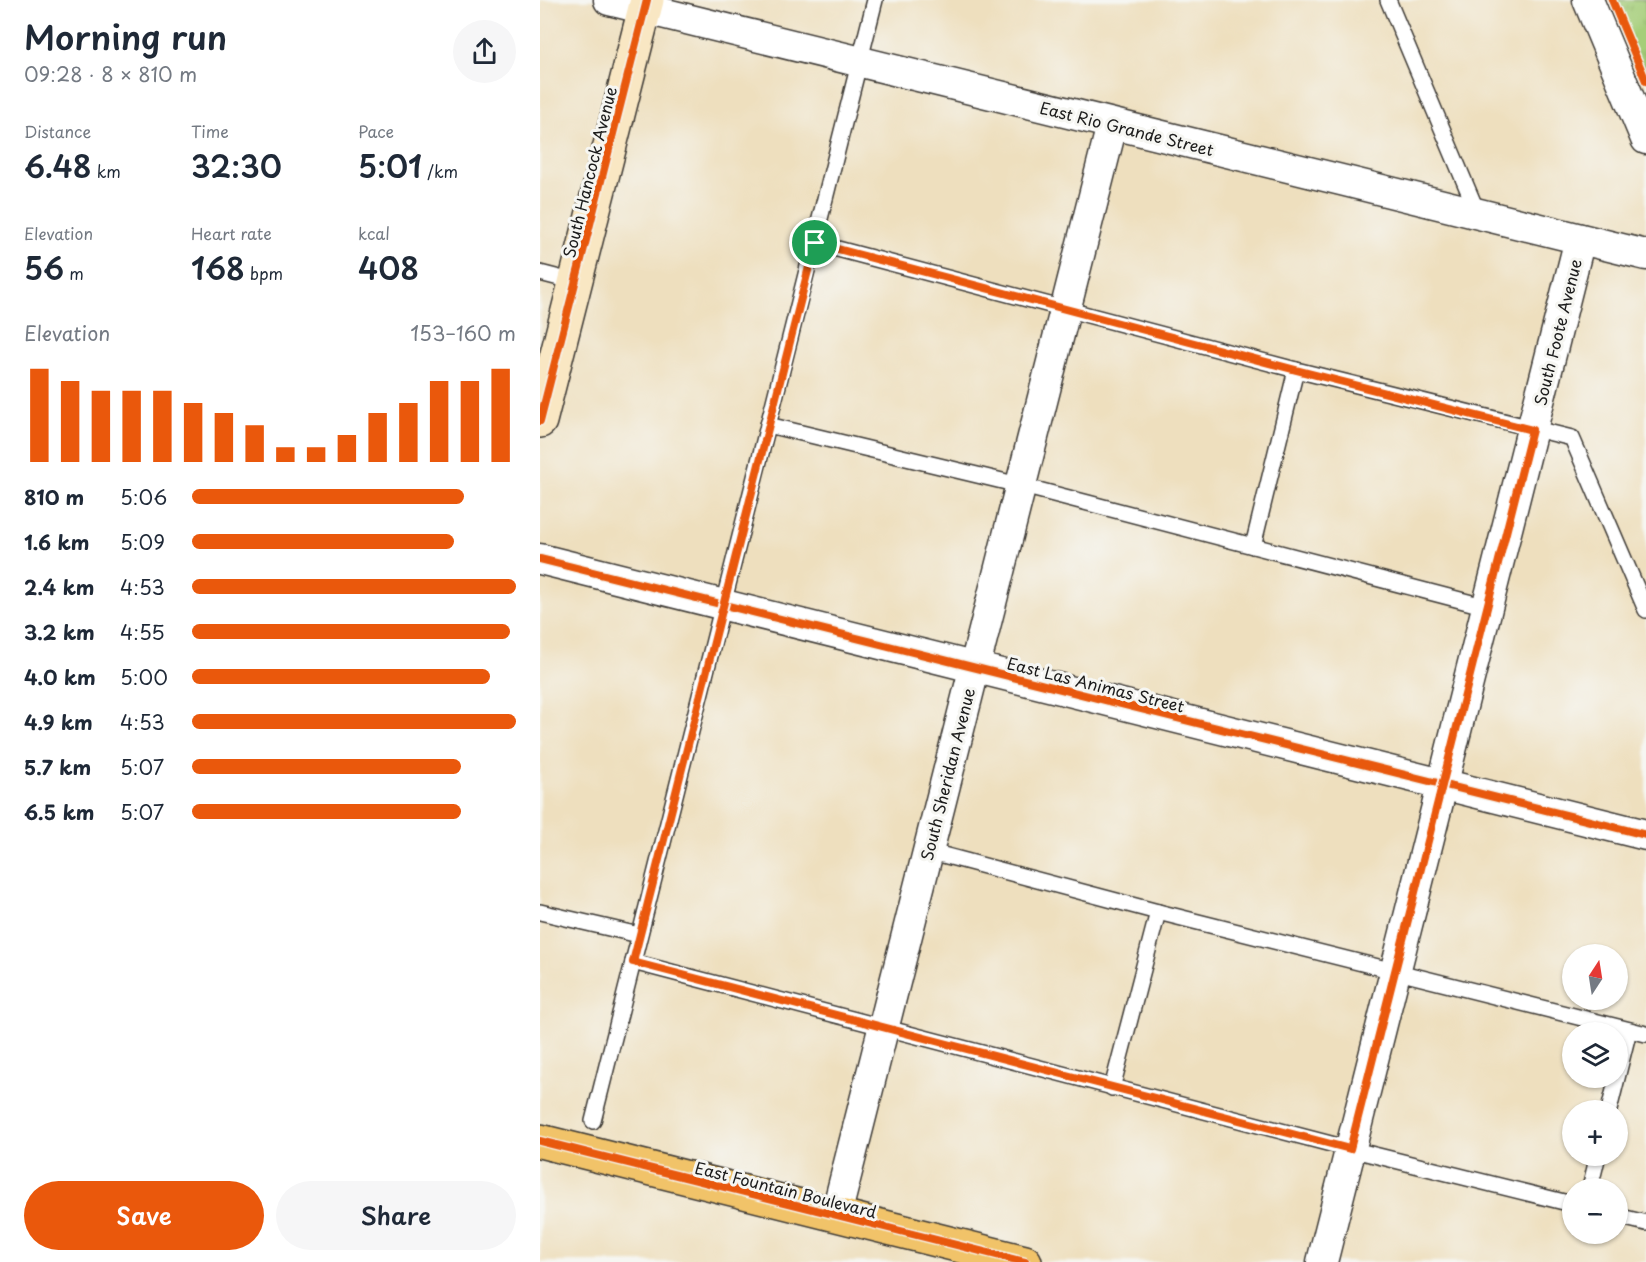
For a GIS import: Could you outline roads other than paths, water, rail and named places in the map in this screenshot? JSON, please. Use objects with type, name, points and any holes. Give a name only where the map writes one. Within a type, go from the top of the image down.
[{"type":"main road","name":"South Hancock Avenue","points":[[540,421],[646,4]]},
{"type":"main road","name":"East Fountain Boulevard","points":[[540,1142],[1025,1262]]},
{"type":"street","name":"East Rio Grande Street","points":[[609,0],[646,4],[1112,125],[1646,255]]},
{"type":"street","points":[[1588,0],[1646,139]]},
{"type":"street","name":"South Sheridan Avenue","points":[[836,1215],[1112,125]]},
{"type":"street","name":"South Foote Avenue","points":[[1322,1262],[1580,239]]},
{"type":"street","name":"East Las Animas Street","points":[[540,559],[1646,835]]},
{"type":"lane","points":[[593,1121],[876,0]]},
{"type":"lane","points":[[1388,0],[1478,214]]},
{"type":"lane","points":[[815,243],[1296,370],[1532,430],[1572,438],[1646,610]]},
{"type":"lane","points":[[540,273],[575,282]]},
{"type":"lane","points":[[1253,546],[1296,370]]},
{"type":"lane","points":[[768,425],[1019,485],[1487,607]]},
{"type":"lane","points":[[928,851],[1158,912],[1646,1034]]},
{"type":"lane","points":[[540,912],[639,935]]},
{"type":"lane","points":[[1112,1088],[1158,912]]},
{"type":"lane","points":[[633,962],[1112,1088],[1562,1202]]},
{"type":"lane","points":[[1612,1100],[1629,1030]]},
{"type":"lane","points":[[1628,1219],[1646,1223]]}]
